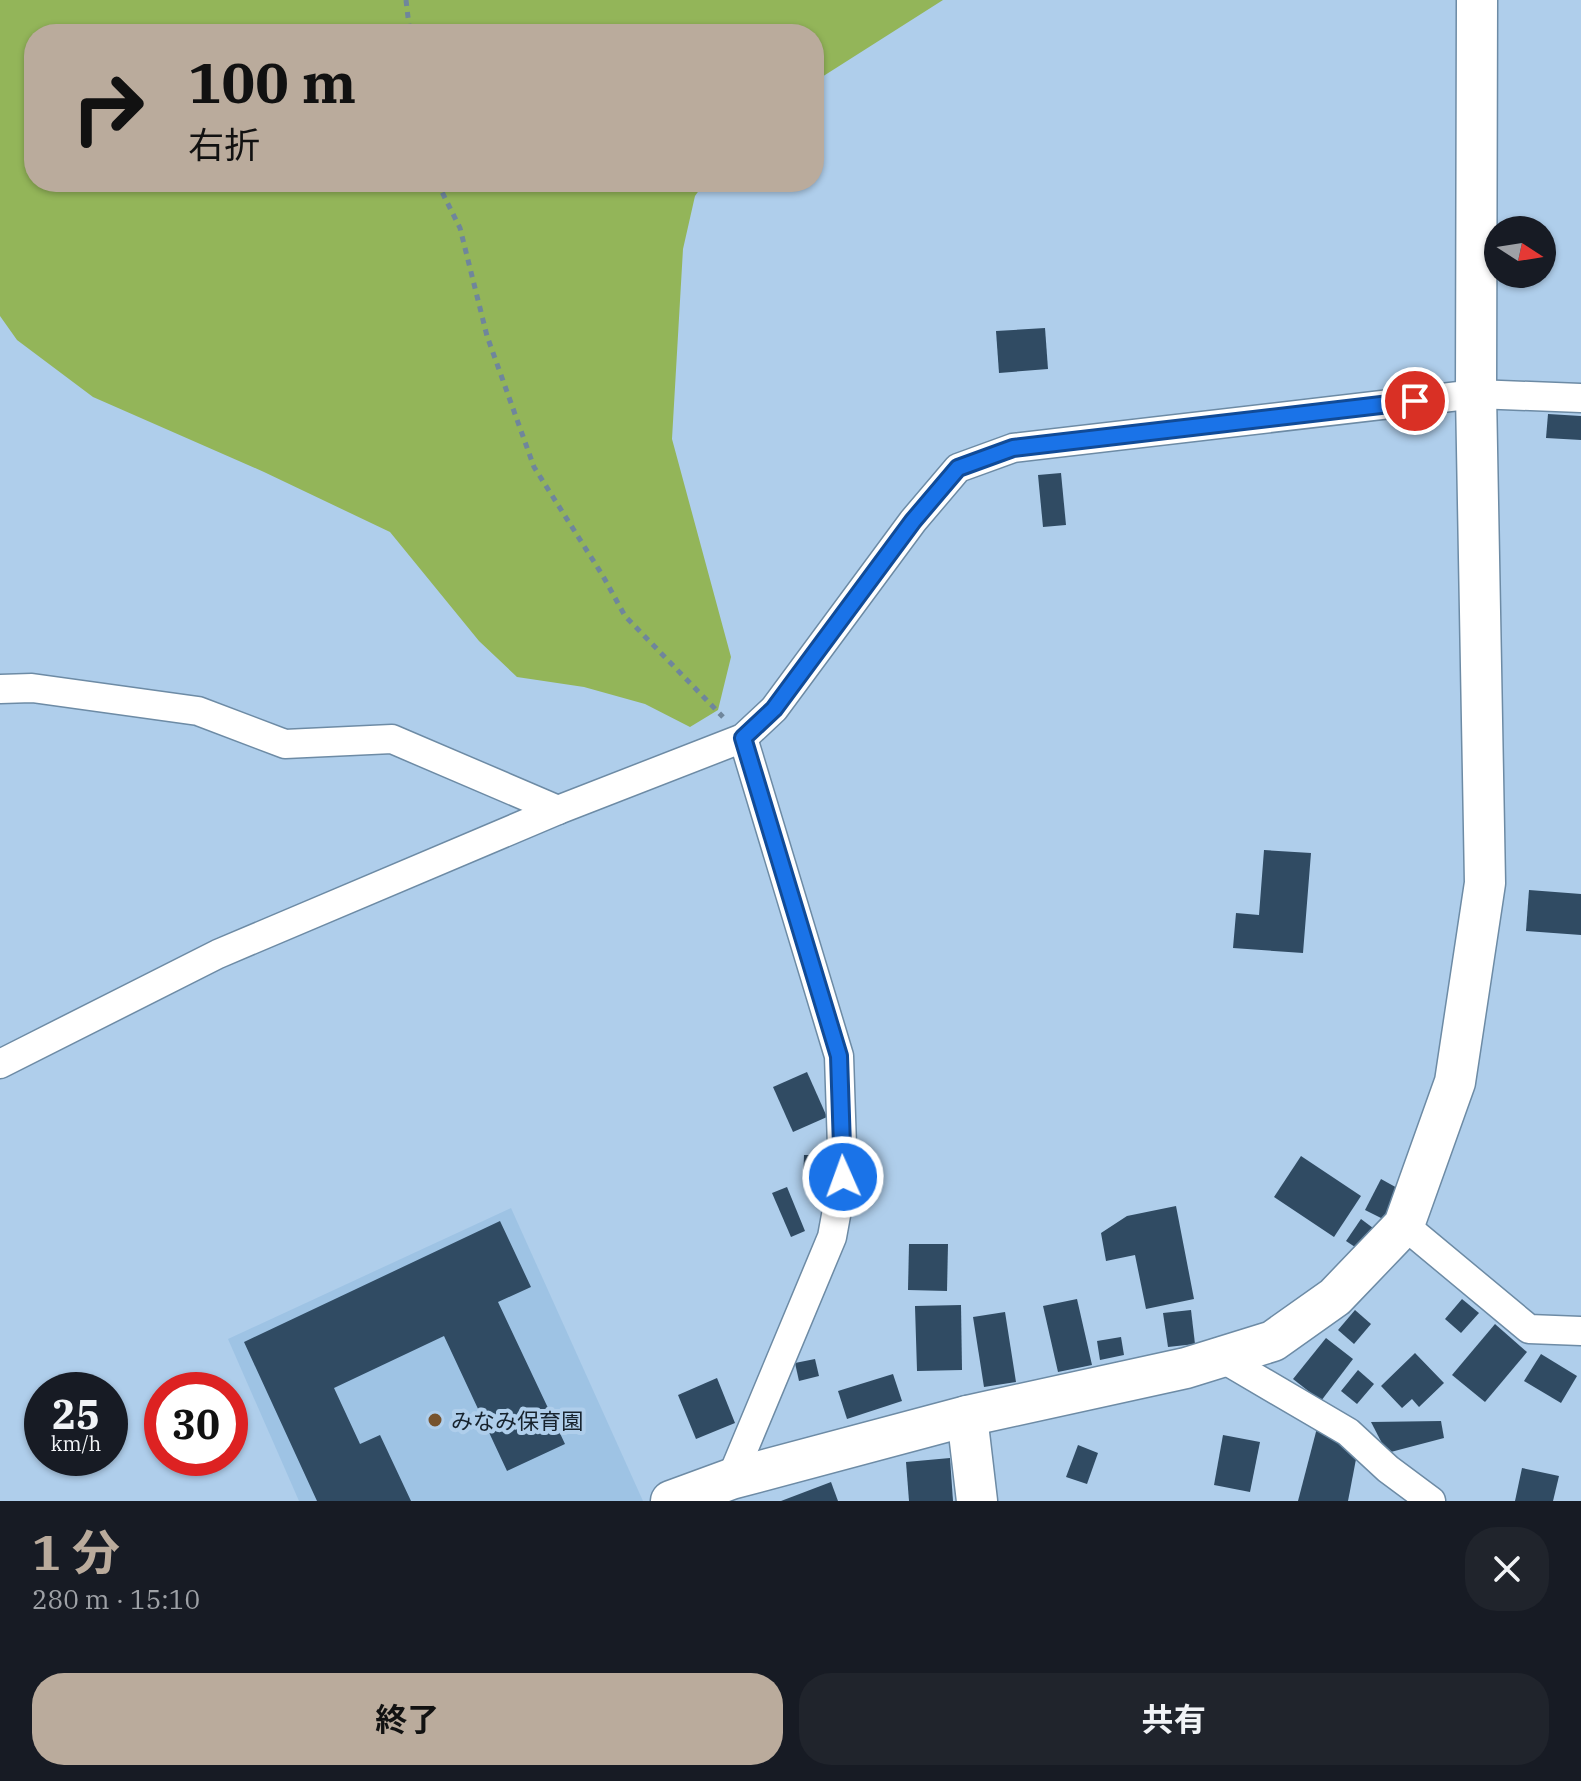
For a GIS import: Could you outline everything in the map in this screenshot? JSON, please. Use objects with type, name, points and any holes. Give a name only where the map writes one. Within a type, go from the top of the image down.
[{"type":"street","points":[[671,1501],[731,1479],[967,1416],[1186,1368],[1273,1341],[1335,1297],[1404,1225],[1455,1082],[1485,883],[1476,394],[1477,0]]},
{"type":"street","points":[[0,1064],[218,954],[558,810],[743,738],[774,709],[913,521],[958,468],[1013,448],[1476,394],[1581,398]]},
{"type":"street","points":[[0,689],[32,688],[198,711],[285,744],[392,739],[558,810]]},
{"type":"street","points":[[731,1479],[832,1237],[843,1177],[839,1056],[743,738]]},
{"type":"street","points":[[1404,1225],[1529,1329],[1581,1331]]},
{"type":"street","points":[[1220,1357],[1348,1432],[1388,1469],[1431,1501]]},
{"type":"street","points":[[967,1416],[977,1501]]},
{"type":"path","points":[[406,0],[409,24]]},
{"type":"path","points":[[442,192],[460,228],[487,336],[534,467],[625,616],[743,738]]},
{"type":"shaded area","name":"みなみ保育園","points":[[511,1208],[643,1501],[299,1501],[248,1385],[248,1372],[242,1372],[228,1339]]},
{"type":"green space","points":[[0,0],[943,0],[824,76],[824,24],[24,24],[24,192],[698,192],[683,249],[672,439],[731,657],[718,710],[690,727],[645,704],[584,687],[517,677],[479,641],[390,532],[264,472],[93,397],[17,340],[0,316]]},
{"type":"building","points":[[1045,328],[1048,369],[999,373],[996,331]]},
{"type":"building","points":[[1548,414],[1581,416],[1581,440],[1546,438]]},
{"type":"building","points":[[1061,473],[1066,525],[1043,527],[1038,475]]},
{"type":"building","points":[[1264,850],[1311,853],[1303,953],[1233,948],[1236,913],[1259,915]]},
{"type":"building","points":[[1529,890],[1581,894],[1581,935],[1526,931]]},
{"type":"building","points":[[807,1072],[827,1117],[793,1132],[773,1087]]},
{"type":"building","points":[[804,1155],[827,1155],[828,1180],[803,1181]]},
{"type":"building","points":[[1301,1156],[1361,1196],[1334,1237],[1274,1197]]},
{"type":"building","points":[[1381,1179],[1399,1189],[1383,1219],[1365,1210]]},
{"type":"building","points":[[787,1187],[805,1231],[791,1237],[772,1193]]},
{"type":"building","points":[[1176,1206],[1194,1299],[1146,1309],[1135,1255],[1106,1261],[1101,1233],[1127,1216]]},
{"type":"building","points":[[1361,1219],[1373,1228],[1358,1249],[1346,1241]]},
{"type":"building","points":[[500,1221],[531,1287],[498,1302],[565,1444],[507,1471],[444,1336],[334,1388],[360,1444],[380,1435],[411,1501],[317,1501],[244,1342]]},
{"type":"building","points":[[909,1244],[948,1244],[947,1291],[908,1290]]},
{"type":"building","points":[[1077,1299],[1092,1365],[1058,1372],[1043,1306]]},
{"type":"building","points":[[1462,1299],[1479,1313],[1461,1333],[1445,1319]]},
{"type":"building","points":[[961,1305],[962,1370],[917,1371],[915,1306]]},
{"type":"building","points":[[1191,1310],[1195,1344],[1168,1347],[1163,1313]]},
{"type":"building","points":[[1355,1310],[1371,1324],[1354,1344],[1338,1330]]},
{"type":"building","points":[[1005,1312],[1016,1382],[984,1387],[973,1317]]},
{"type":"building","points":[[1495,1324],[1527,1352],[1485,1402],[1452,1375]]},
{"type":"building","points":[[1121,1337],[1124,1355],[1100,1360],[1097,1341]]},
{"type":"building","points":[[1326,1338],[1353,1359],[1321,1401],[1293,1379]]},
{"type":"building","points":[[1415,1353],[1444,1383],[1419,1407],[1412,1399],[1402,1408],[1381,1386]]},
{"type":"building","points":[[1541,1354],[1577,1376],[1561,1403],[1524,1381]]},
{"type":"building","points":[[815,1359],[819,1376],[799,1381],[795,1363]]},
{"type":"building","points":[[1358,1370],[1374,1384],[1357,1404],[1341,1391]]},
{"type":"building","points":[[893,1374],[902,1401],[847,1419],[838,1391]]},
{"type":"building","points":[[717,1378],[735,1423],[696,1439],[678,1395]]},
{"type":"building","points":[[1441,1421],[1444,1438],[1387,1453],[1371,1422]]},
{"type":"building","points":[[1317,1428],[1357,1454],[1348,1501],[1298,1501]]},
{"type":"building","points":[[1223,1435],[1260,1442],[1250,1492],[1214,1485]]},
{"type":"building","points":[[1078,1445],[1098,1453],[1087,1484],[1066,1477]]},
{"type":"building","points":[[950,1458],[953,1501],[909,1501],[906,1462]]},
{"type":"building","points":[[1522,1468],[1559,1476],[1553,1501],[1515,1501]]},
{"type":"building","points":[[831,1482],[838,1501],[781,1501]]},
{"type":"place","name":"みなみ保育園","points":[[435,1420]]},
{"type":"route","points":[[843,1177],[839,1056],[743,738],[774,709],[913,521],[958,468],[1013,448],[1415,401]]}]
